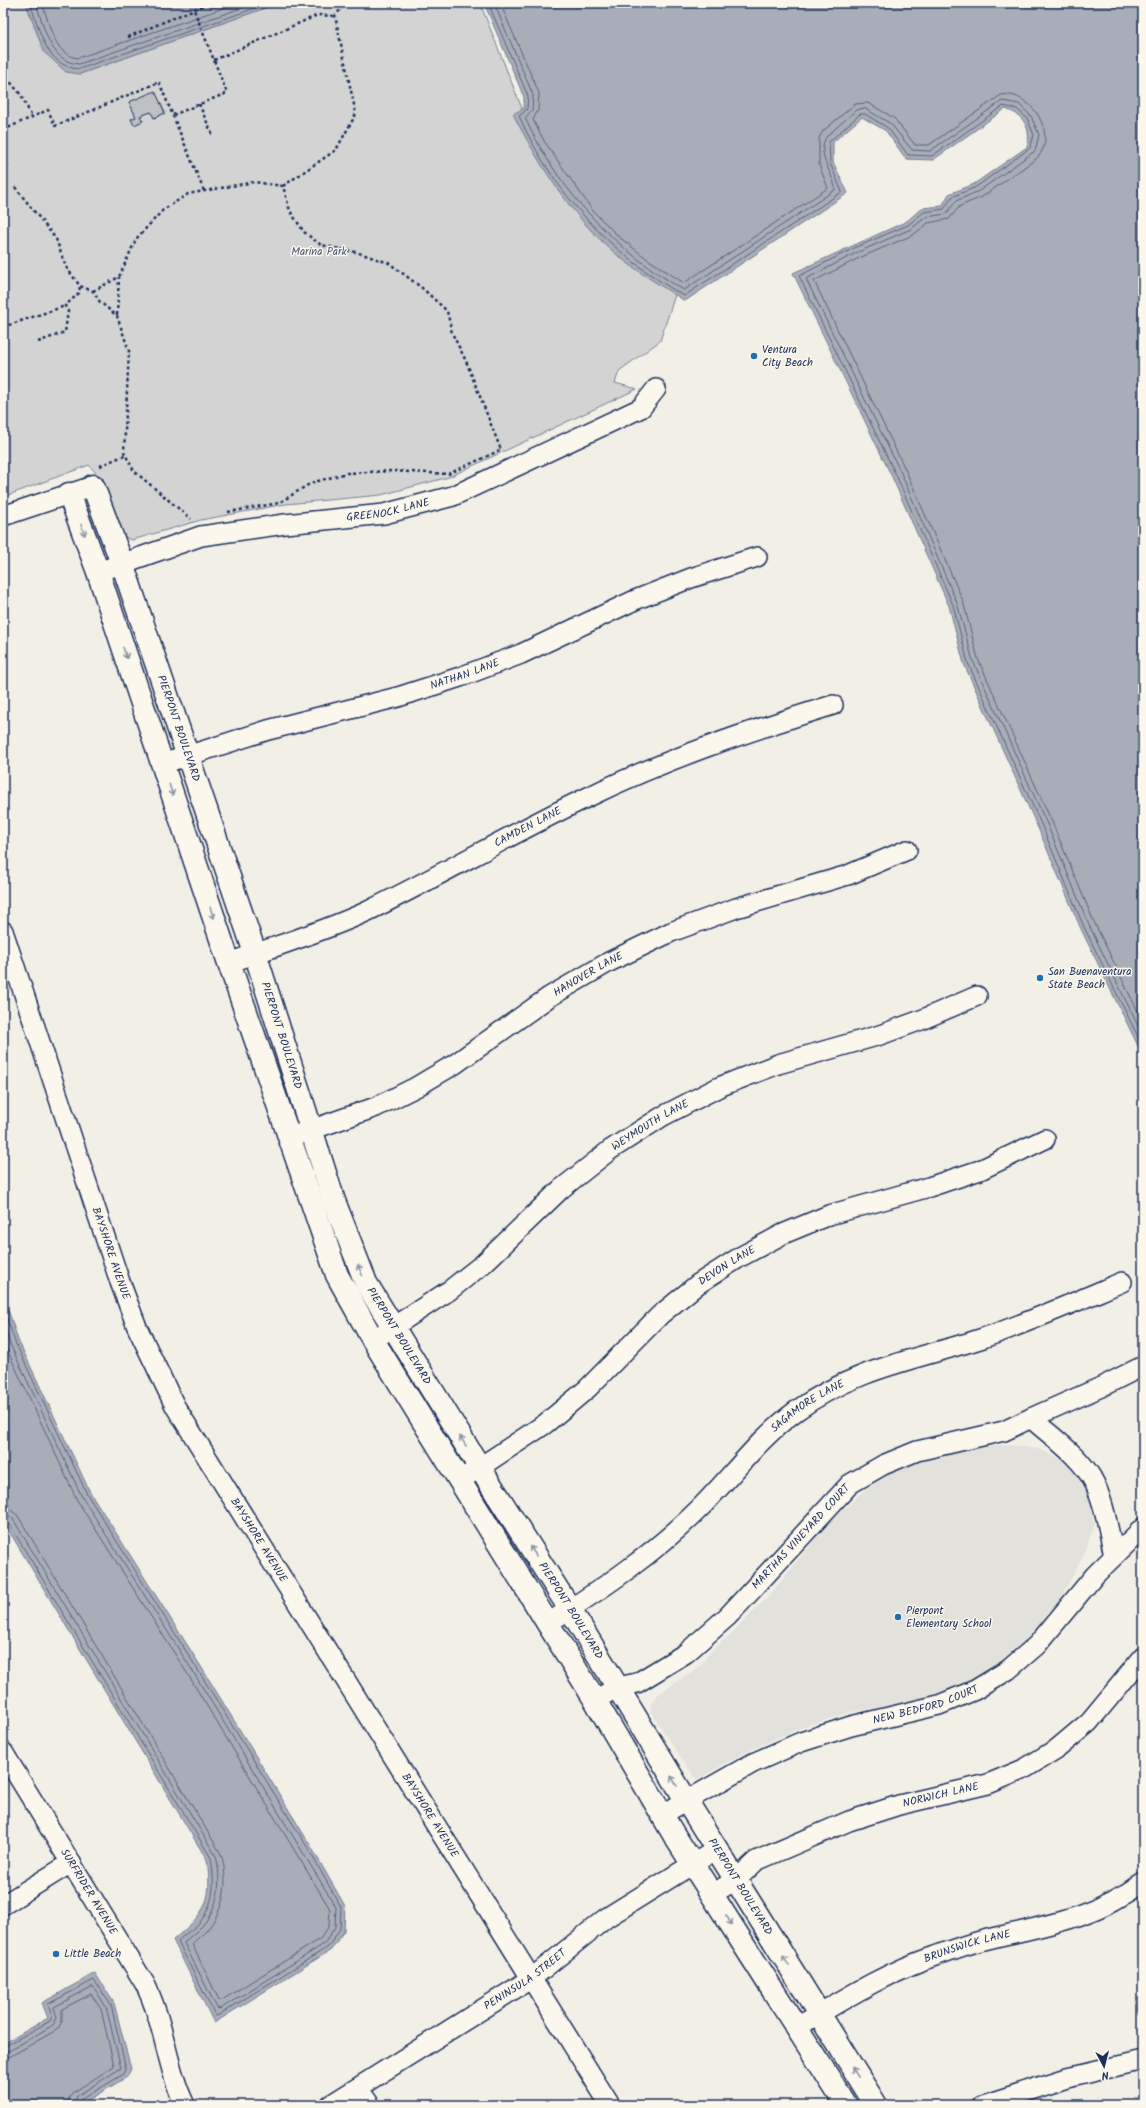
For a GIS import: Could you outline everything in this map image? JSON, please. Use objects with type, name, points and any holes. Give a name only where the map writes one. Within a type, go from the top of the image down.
[{"type":"street","name":"GREENOCK LANE","points":[[98,572],[201,536],[285,524],[384,514],[453,496],[641,408],[656,389]]},
{"type":"street","name":"PIERPONT BOULEVARD","points":[[93,486],[122,564],[255,954],[310,1131],[352,1251],[366,1283],[480,1468],[570,1609],[686,1800],[876,2105]]},
{"type":"street","points":[[3,516],[93,486]]},
{"type":"street","name":"PIERPONT BOULEVARD","points":[[69,494],[98,572],[228,963],[337,1275],[373,1340],[596,1700],[693,1864],[846,2105]]},
{"type":"street","name":"NATHAN LANE","points":[[162,764],[268,730],[398,697],[460,677],[521,654],[635,600],[691,578],[757,557]]},
{"type":"street","name":"CAMDEN LANE","points":[[228,963],[320,932],[367,911],[586,797],[658,766],[732,737],[833,705]]},
{"type":"street","name":"HANOVER LANE","points":[[288,1138],[376,1106],[416,1087],[455,1064],[549,997],[609,962],[671,932],[736,908],[848,875],[907,850]]},
{"type":"street","name":"BAYSHORE AVENUE","points":[[3,931],[120,1282],[156,1369],[195,1441],[610,2105]]},
{"type":"street","name":"WEYMOUTH LANE","points":[[373,1340],[450,1290],[484,1263],[561,1189],[610,1150],[663,1116],[719,1087],[778,1064],[880,1035],[921,1020],[977,996]]},
{"type":"street","name":"DEVON LANE","points":[[459,1481],[545,1424],[587,1389],[660,1315],[698,1284],[740,1257],[783,1234],[829,1215],[929,1187],[980,1170],[1045,1140]]},
{"type":"street","name":"SAGAMORE LANE","points":[[548,1623],[629,1570],[666,1540],[701,1507],[763,1439],[796,1411],[833,1388],[873,1370],[980,1338],[1044,1315],[1122,1282]]},
{"type":"street","name":"MARTHAS VINEYARD COURT","points":[[596,1700],[618,1687],[637,1683],[691,1648],[728,1616],[822,1512],[850,1484],[883,1465],[917,1451],[1004,1431],[1143,1366]]},
{"type":"street","points":[[1032,1418],[1081,1464],[1095,1484],[1114,1556]]},
{"type":"street","name":"NEW BEDFORD COURT","points":[[663,1814],[753,1763],[801,1742],[851,1726],[940,1705],[975,1690],[1008,1670],[1037,1645],[1095,1575],[1143,1528]]},
{"type":"street","name":"NORWICH LANE","points":[[712,1894],[736,1880],[756,1861],[849,1821],[899,1805],[988,1784],[1024,1769],[1058,1748],[1088,1722],[1143,1657]]},
{"type":"street","name":"SURFRIDER AVENUE","points":[[3,1752],[146,1984],[160,2019],[171,2068],[185,2105]]},
{"type":"street","name":"PENINSULA STREET","points":[[330,2105],[532,1978],[606,1918],[717,1849]]},
{"type":"street","points":[[3,1905],[71,1863]]},
{"type":"street","name":"BRUNSWICK LANE","points":[[797,2027],[886,1977],[933,1956],[982,1940],[1071,1920],[1108,1904],[1143,1882]]},
{"type":"street","points":[[983,2105],[1066,2078],[1143,2060]]},
{"type":"street","points":[[358,2088],[370,2105]]},
{"type":"path","points":[[128,37],[209,3]]},
{"type":"path","points":[[214,60],[318,16],[335,16],[346,3]]},
{"type":"path","points":[[173,116],[227,93],[194,10]]},
{"type":"path","points":[[197,518],[190,519],[134,471],[125,455],[129,351],[117,316],[119,277],[136,239],[163,210],[188,194],[254,182],[283,186],[336,150],[356,114],[335,16]]},
{"type":"path","points":[[3,73],[21,95],[32,117]]},
{"type":"path","points":[[3,130],[48,110],[55,126],[159,82],[204,191]]},
{"type":"path","points":[[199,104],[213,136]]},
{"type":"path","points":[[3,154],[8,167]]},
{"type":"path","points":[[227,512],[279,503],[311,483],[347,473],[392,472],[448,474],[501,450],[466,360],[452,333],[447,311],[422,288],[389,263],[356,252],[321,245],[304,232],[290,211],[283,186]]},
{"type":"path","points":[[15,187],[56,239],[66,267],[80,286],[93,291],[100,302],[117,316]]},
{"type":"path","points":[[93,291],[119,277]]},
{"type":"path","points":[[3,327],[65,306],[79,293],[80,286]]},
{"type":"path","points":[[38,342],[65,332],[68,311],[65,306]]},
{"type":"path","points":[[100,466],[125,455]]},
{"type":"shaded area","name":"Pierpont Elementary School","points":[[1009,1445],[1038,1449],[1067,1462],[1080,1478],[1090,1499],[1094,1523],[1086,1550],[1060,1600],[1034,1634],[1008,1661],[976,1681],[940,1696],[848,1713],[798,1729],[750,1750],[698,1779],[694,1777],[651,1712],[650,1706],[656,1696],[701,1665],[709,1653],[731,1634],[770,1595],[826,1525],[877,1479],[916,1459],[971,1447]]},
{"type":"green space","name":"Marina Park","points":[[3,3],[26,3],[44,52],[80,74],[279,3],[480,3],[523,111],[591,211],[675,295],[660,341],[619,371],[615,383],[637,389],[449,477],[381,495],[286,504],[201,520],[132,540],[122,536],[104,482],[89,465],[3,497]]},
{"type":"water","points":[[26,3],[279,3],[80,74],[66,72],[44,52]]},
{"type":"water","points":[[484,3],[1143,3],[1143,1056],[1081,929],[1038,828],[964,664],[949,606],[892,477],[793,273],[907,221],[922,208],[942,206],[949,194],[974,184],[1027,147],[1028,134],[1025,123],[1017,114],[1005,109],[933,160],[906,159],[886,131],[862,117],[833,142],[833,162],[848,193],[685,301],[635,269],[617,255],[593,233],[554,185],[513,114],[524,108],[524,97]]},
{"type":"water","points":[[3,1294],[18,1340],[90,1492],[200,1665],[309,1843],[345,1906],[344,1931],[331,1950],[214,2023],[173,1940],[193,1922],[204,1906],[209,1887],[207,1860],[3,1521]]},
{"type":"water","points":[[95,1973],[114,2003],[131,2069],[127,2077],[80,2105],[3,2105],[3,2044],[48,2018],[42,2003]]},
{"type":"building","points":[[155,91],[165,113],[154,118],[151,112],[140,116],[143,121],[134,125],[131,119],[136,117],[129,102]]},
{"type":"place","name":"Ventura City Beach","points":[[754,356]]},
{"type":"place","name":"San Buenaventura State Beach","points":[[1040,978]]},
{"type":"place","name":"Pierpont Elementary School","points":[[898,1617]]},
{"type":"place","name":"Little Beach","points":[[56,1954]]}]
